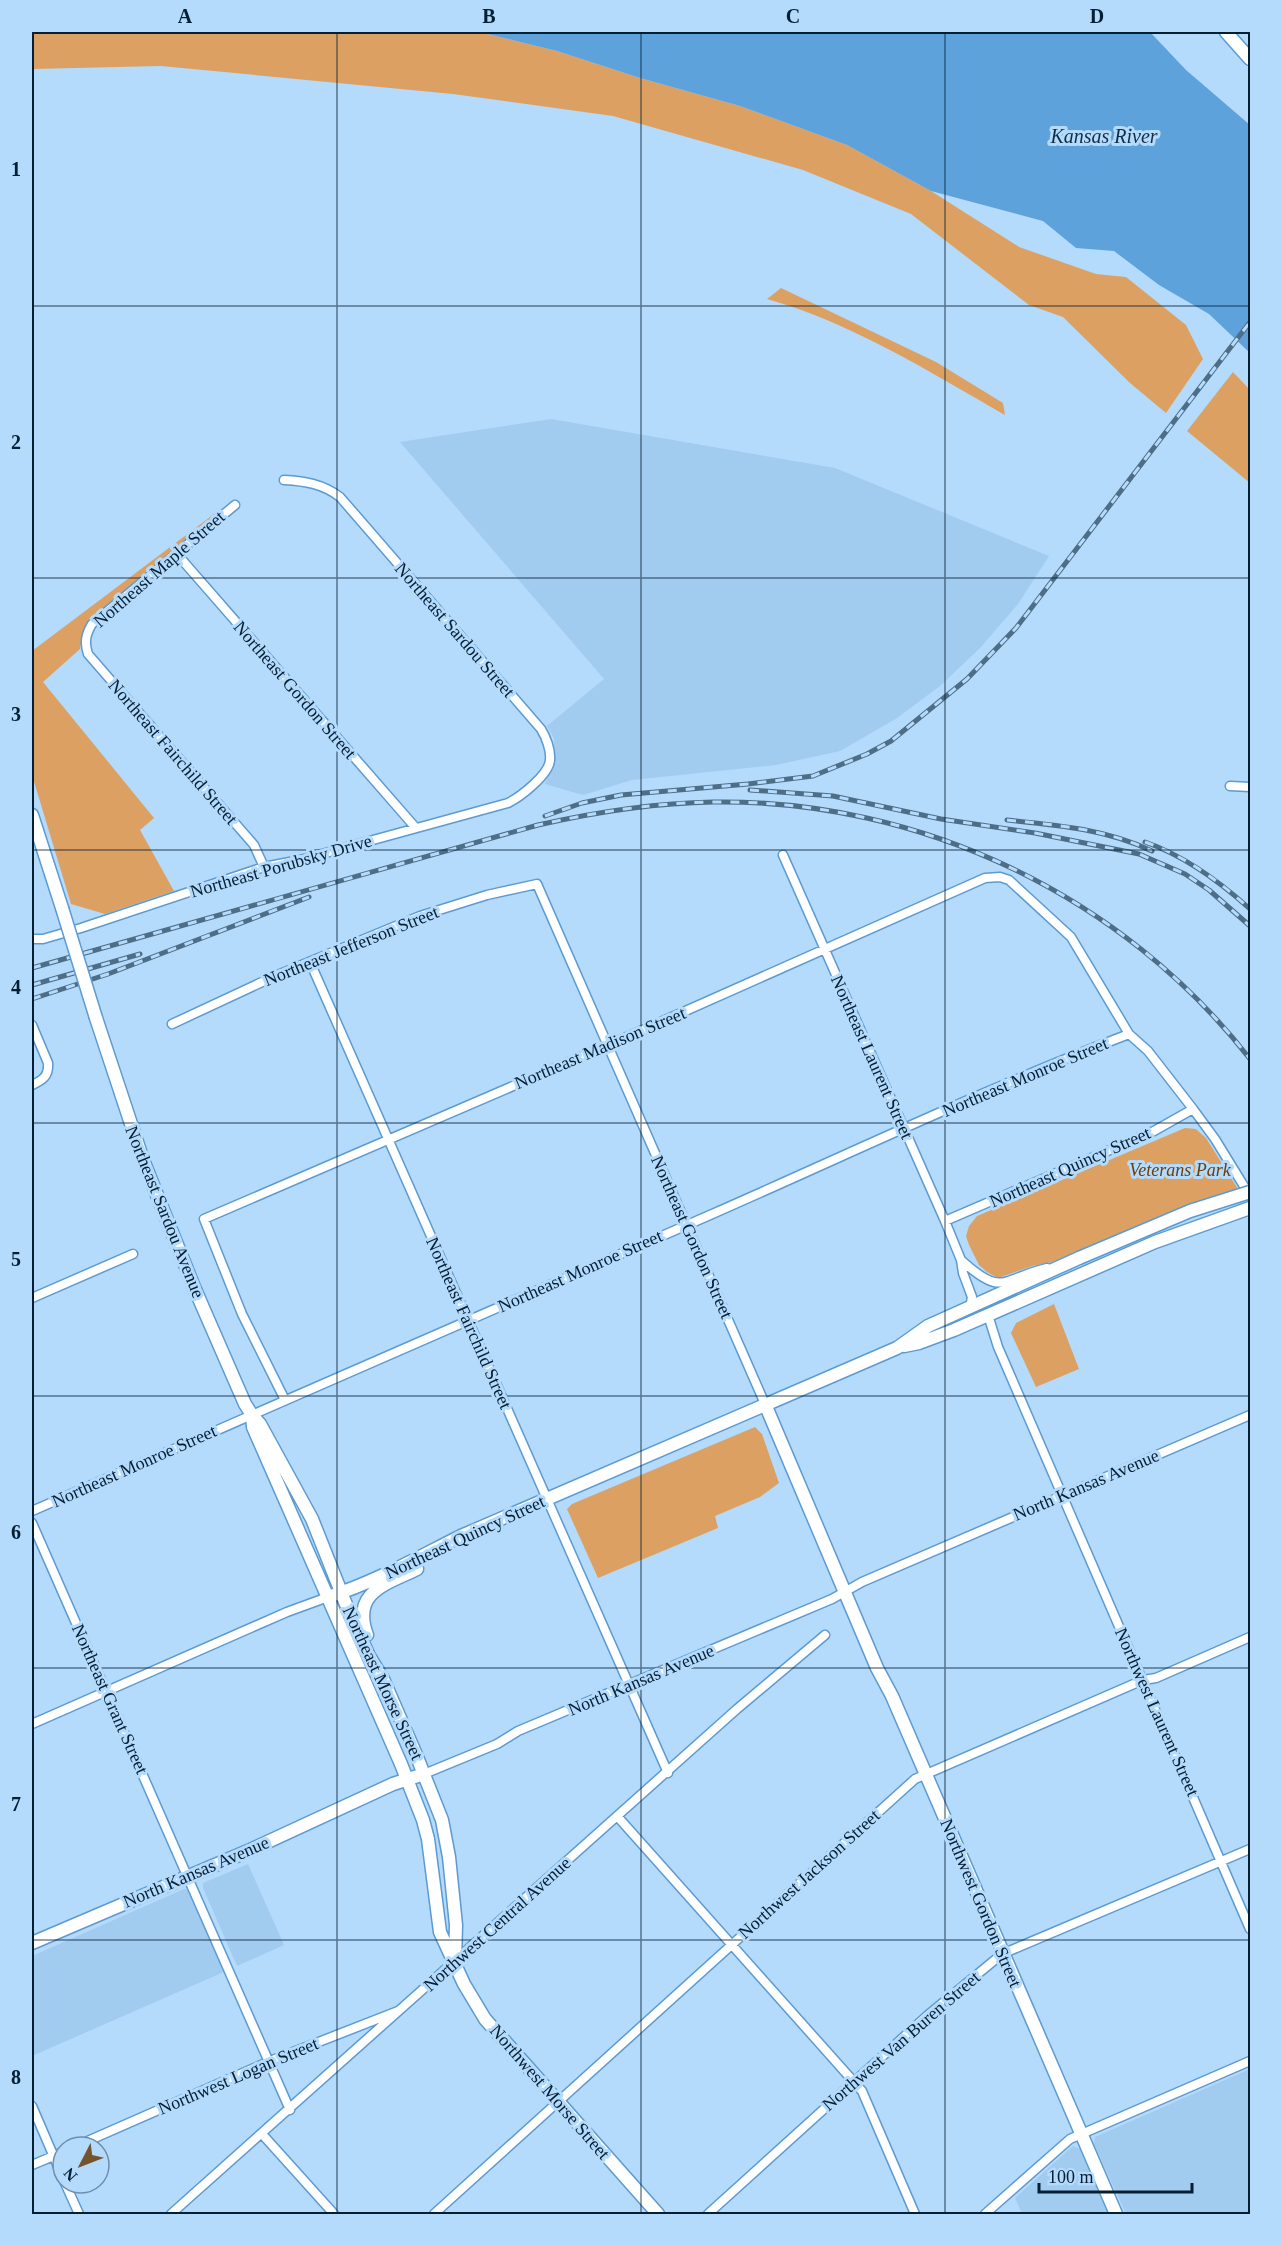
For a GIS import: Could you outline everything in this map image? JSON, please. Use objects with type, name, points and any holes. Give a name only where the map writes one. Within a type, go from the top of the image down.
[{"type":"main road","points":[[1226,32],[1251,59]]},
{"type":"main road","name":"Northeast Sardou Avenue","points":[[32,815],[142,1160],[222,1352],[252,1415],[253,1427],[328,1597]]},
{"type":"main road","points":[[1075,1260],[1190,1211],[1251,1192]]},
{"type":"main road","name":"Northeast Quincy Street","points":[[328,1597],[404,1566],[442,1546],[547,1499],[897,1348],[920,1343],[1190,1228],[1251,1208]]},
{"type":"main road","name":"Northeast Quincy Street","points":[[897,1348],[927,1326],[1075,1260]]},
{"type":"main road","name":"Northeast Gordon Street","points":[[765,1404],[844,1592]]},
{"type":"main road","points":[[252,1415],[260,1424],[303,1499],[342,1592]]},
{"type":"main road","points":[[383,1679],[364,1627],[362,1613],[364,1604],[381,1586],[419,1568],[442,1546]]},
{"type":"main road","name":"Northeast Morse Street","points":[[342,1592],[424,1774]]},
{"type":"main road","name":"Northwest Gordon Street","points":[[844,1592],[926,1775],[1116,2214]]},
{"type":"main road","name":"Northeast Morse Street","points":[[328,1597],[407,1780]]},
{"type":"main road","name":"North Kansas Avenue","points":[[32,1943],[312,1823],[347,1804],[424,1774]]},
{"type":"main road","name":"Northwest Morse Street","points":[[424,1774],[442,1820],[448,1849],[456,1925],[455,1961]]},
{"type":"main road","name":"Northwest Morse Street","points":[[407,1780],[428,1839],[440,1932],[464,1983],[485,2019],[658,2214]]},
{"type":"street","name":"Northeast Sardou Street","points":[[284,480],[320,485],[340,496],[541,729],[551,758],[548,766],[529,789]]},
{"type":"street","name":"Northeast Maple Street","points":[[86,635],[92,624],[235,505]]},
{"type":"street","name":"Northeast Gordon Street","points":[[176,554],[414,827]]},
{"type":"street","name":"Northeast Fairchild Street","points":[[86,635],[88,654],[254,845],[264,867]]},
{"type":"street","points":[[1230,786],[1251,787]]},
{"type":"street","name":"Northeast Porubsky Drive","points":[[32,939],[43,939],[81,928],[264,867],[300,860],[508,803],[529,789]]},
{"type":"street","name":"Northeast Laurent Street","points":[[783,855],[945,1221],[961,1260],[972,1297],[970,1308]]},
{"type":"street","name":"Northeast Madison Street","points":[[285,1400],[242,1314],[204,1219],[608,1045],[985,878],[994,876],[1009,880],[1071,937],[1129,1034]]},
{"type":"street","name":"Northeast Gordon Street","points":[[537,884],[765,1404]]},
{"type":"street","name":"Northeast Jefferson Street","points":[[172,1024],[434,910],[537,884]]},
{"type":"street","name":"Northeast Fairchild Street","points":[[310,962],[668,1773]]},
{"type":"street","points":[[32,1025],[49,1070],[43,1079],[32,1085]]},
{"type":"street","points":[[1129,1034],[1148,1051],[1193,1109],[1251,1196]]},
{"type":"street","name":"Northeast Monroe Street","points":[[32,1511],[686,1226],[903,1128],[1129,1034]]},
{"type":"street","name":"Northeast Quincy Street","points":[[945,1221],[1154,1131],[1193,1109]]},
{"type":"street","points":[[32,1298],[133,1254]]},
{"type":"street","name":"Northeast Laurent Street","points":[[961,1260],[984,1279],[997,1283],[1006,1283],[1028,1272],[1075,1260]]},
{"type":"street","points":[[988,1315],[998,1347],[1062,1495]]},
{"type":"street","name":"North Kansas Avenue","points":[[424,1774],[497,1744],[518,1731],[844,1592],[862,1582],[1251,1414]]},
{"type":"street","name":"Northwest Laurent Street","points":[[1062,1495],[1251,1929]]},
{"type":"street","name":"Northeast Grant Street","points":[[32,1522],[290,2110]]},
{"type":"street","name":"Northeast Quincy Street","points":[[32,1724],[287,1612],[328,1597]]},
{"type":"street","name":"Northwest Central Avenue","points":[[171,2214],[668,1773],[737,1709],[825,1635]]},
{"type":"street","name":"Northwest Jackson Street","points":[[434,2214],[915,1779],[1143,1680],[1156,1678],[1251,1637]]},
{"type":"street","points":[[617,1816],[854,2082],[867,2101],[915,2214]]},
{"type":"street","name":"Northwest Van Buren Street","points":[[708,2214],[928,2015],[1002,1954],[1251,1849]]},
{"type":"street","name":"Northwest Logan Street","points":[[101,2135],[270,2061],[404,2008]]},
{"type":"street","points":[[986,2214],[1070,2139],[1251,2061]]},
{"type":"street","points":[[32,2106],[51,2151]]},
{"type":"street","points":[[262,2134],[334,2214]]},
{"type":"street","points":[[32,2165],[51,2157]]},
{"type":"street","points":[[70,2195],[79,2214]]},
{"type":"shaded area","points":[[551,419],[835,468],[1049,556],[1018,604],[980,648],[940,686],[897,718],[840,751],[776,765],[632,780],[583,795],[545,784],[554,762],[554,738],[547,726],[604,679],[400,442]]},
{"type":"shaded area","points":[[248,1864],[284,1945],[237,1966],[203,1888],[203,1883]]},
{"type":"shaded area","points":[[184,1889],[189,1890],[226,1971],[32,2056],[32,1956]]},
{"type":"shaded area","points":[[1250,2069],[1250,2214],[1126,2214],[1094,2144],[1095,2137]]},
{"type":"shaded area","points":[[1073,2146],[1080,2149],[1108,2214],[1022,2214],[1015,2198]]},
{"type":"green space","points":[[32,32],[463,32],[484,33],[557,51],[640,78],[740,106],[847,145],[931,191],[1019,247],[1096,274],[1126,277],[1186,325],[1203,359],[1166,413],[1130,383],[1063,317],[1029,305],[911,214],[803,170],[613,116],[453,94],[161,66],[32,69]]},
{"type":"green space","points":[[781,288],[936,362],[1003,403],[1005,415],[918,365],[859,335],[829,321],[767,299]]},
{"type":"green space","points":[[1233,372],[1250,390],[1250,483],[1187,431]]},
{"type":"green space","points":[[222,508],[88,624],[80,649],[43,682],[154,818],[140,830],[174,891],[105,914],[71,904],[32,775],[32,651]]},
{"type":"green space","name":"Veterans Park","points":[[1185,1128],[1196,1129],[1206,1138],[1238,1189],[1158,1218],[1052,1262],[1032,1266],[998,1278],[979,1265],[966,1236],[969,1226],[977,1216]]},
{"type":"green space","points":[[1054,1304],[1079,1369],[1036,1387],[1011,1333],[1016,1323]]},
{"type":"green space","points":[[755,1427],[762,1434],[779,1483],[760,1497],[715,1516],[718,1528],[598,1578],[567,1509],[572,1504]]},
{"type":"water","name":"Kansas River","points":[[463,32],[1150,32],[1186,70],[1250,125],[1250,353],[1209,314],[1159,285],[1114,251],[1076,248],[1043,221],[931,191],[847,145],[740,106],[640,78],[557,51],[484,33]]},
{"type":"railway","points":[[545,816],[582,803],[621,795],[813,776],[867,754],[891,741],[967,679],[1016,628],[1250,322]]},
{"type":"railway","points":[[750,790],[833,796],[941,819],[1035,833],[1139,854],[1185,874],[1209,890],[1250,926]]},
{"type":"railway","points":[[32,968],[560,820],[669,804],[713,802],[791,805],[867,818],[941,839],[1012,868],[1079,905],[1142,950],[1199,1001],[1250,1059]]},
{"type":"railway","points":[[1007,820],[1063,826],[1099,833],[1152,851]]},
{"type":"railway","points":[[1145,842],[1174,854],[1201,870],[1250,909]]},
{"type":"railway","points":[[32,999],[108,974],[309,897]]},
{"type":"railway","points":[[32,985],[140,954]]}]
